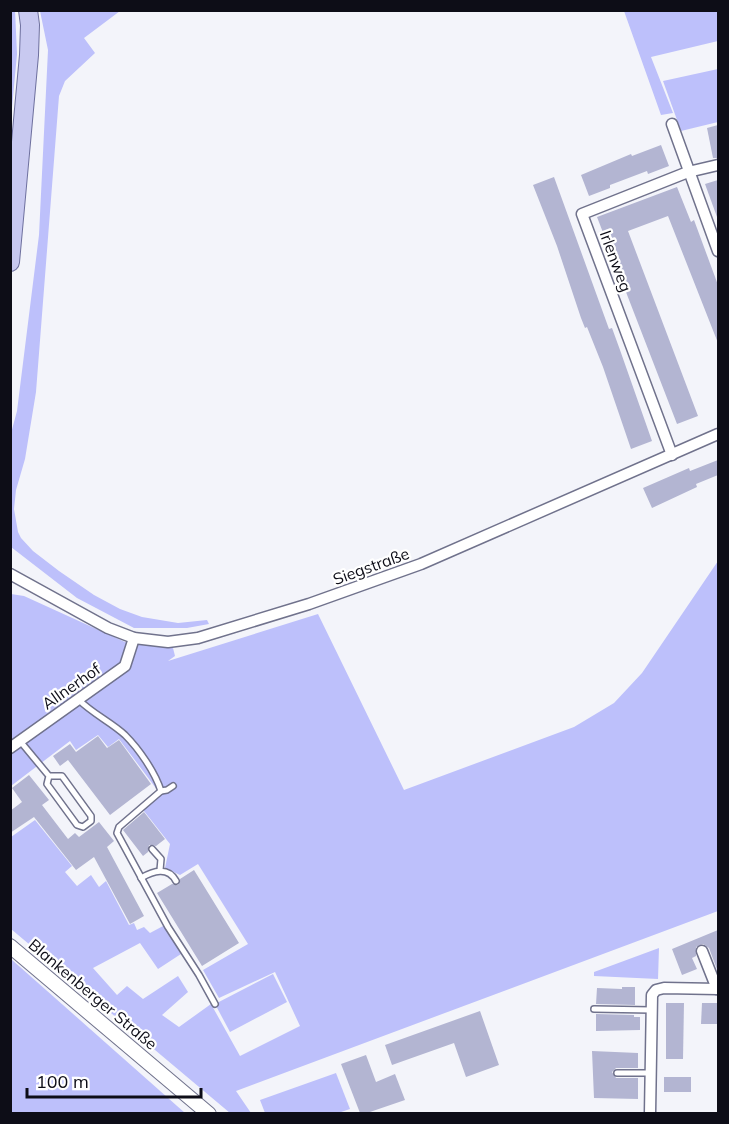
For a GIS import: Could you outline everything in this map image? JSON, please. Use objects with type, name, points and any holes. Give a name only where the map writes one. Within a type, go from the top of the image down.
[{"type":"main road","points":[[10,262],[29,55],[28,10]]},
{"type":"street","points":[[672,124],[718,250]]},
{"type":"street","name":"Irlenweg","points":[[672,455],[582,214],[688,172],[718,165]]},
{"type":"street","name":"Siegstraße","points":[[10,574],[108,628],[134,638],[168,642],[198,638],[309,604],[421,564],[718,435]]},
{"type":"street","points":[[10,584],[26,583]]},
{"type":"street","name":"Allnerhof","points":[[15,744],[126,666],[134,638]]},
{"type":"street","name":"Blankenberger Straße","points":[[10,946],[209,1113]]},
{"type":"street","points":[[650,1113],[652,995],[656,990],[664,988],[718,989],[702,951]]},
{"type":"lane","points":[[78,699],[125,735],[156,775],[161,791]]},
{"type":"lane","points":[[15,744],[49,776],[62,776],[91,816],[91,821],[83,827],[77,825],[47,784],[49,776]]},
{"type":"lane","points":[[173,786],[161,791],[128,818],[117,831],[168,927],[200,975],[215,1004]]},
{"type":"lane","points":[[152,849],[161,859],[160,870]]},
{"type":"lane","points":[[141,878],[160,870],[174,876],[176,881]]},
{"type":"lane","points":[[594,1009],[651,1010]]},
{"type":"lane","points":[[617,1073],[650,1074]]},
{"type":"shaded area","points":[[15,10],[17,54],[11,118],[10,11]]},
{"type":"shaded area","points":[[40,11],[120,11],[84,38],[95,53],[65,81],[59,96],[36,392],[14,509],[18,532],[33,551],[59,571],[94,595],[120,609],[142,617],[178,623],[207,620],[209,624],[187,628],[134,628],[77,598],[11,547],[10,437],[17,411],[39,235],[48,50]]},
{"type":"shaded area","points":[[624,11],[718,11],[718,41],[651,57],[673,113],[661,115]]},
{"type":"shaded area","points":[[718,69],[718,122],[681,131],[663,81]]},
{"type":"shaded area","points":[[718,561],[718,911],[236,1091],[251,1113],[230,1113],[11,929],[11,837],[35,820],[72,866],[65,872],[77,886],[91,875],[99,887],[106,881],[129,925],[134,923],[137,930],[144,927],[150,933],[165,925],[181,954],[158,969],[140,943],[93,968],[117,995],[127,986],[143,999],[178,976],[188,992],[162,1015],[179,1027],[211,1004],[240,1056],[300,1026],[275,972],[219,998],[203,970],[248,944],[198,864],[180,875],[165,868],[170,844],[140,806],[158,791],[119,739],[108,747],[98,735],[76,750],[70,741],[11,786],[11,594],[24,596],[125,642],[173,648],[175,656],[168,661],[318,614],[404,790],[574,727],[614,703],[642,673]]},
{"type":"shaded area","points":[[659,948],[658,979],[594,976],[594,972]]},
{"type":"shaded area","points":[[11,959],[185,1113],[11,1113]]},
{"type":"shaded area","points":[[273,974],[287,1002],[230,1032],[215,1004]]},
{"type":"shaded area","points":[[336,1073],[350,1109],[338,1113],[265,1113],[260,1100]]},
{"type":"building","points":[[718,125],[718,158],[713,158],[707,128]]},
{"type":"building","points":[[661,145],[669,166],[648,174],[647,171],[589,196],[581,175],[631,154],[632,156]]},
{"type":"building","points":[[554,177],[609,329],[612,328],[652,441],[631,449],[603,367],[581,318],[557,246],[533,185]]},
{"type":"building","points":[[718,180],[718,217],[717,217],[705,184]]},
{"type":"building","points":[[677,187],[691,222],[694,220],[718,285],[718,343],[668,216],[628,231],[698,416],[677,424],[597,217]]},
{"type":"building","points":[[718,460],[718,475],[652,508],[643,488],[689,468],[690,471]]},
{"type":"building","points":[[98,736],[107,748],[119,740],[151,784],[110,815],[68,760],[60,766],[53,756],[70,744],[76,752]]},
{"type":"building","points":[[29,775],[49,800],[42,805],[68,839],[75,833],[79,837],[99,822],[114,841],[107,847],[144,916],[130,924],[94,857],[76,870],[34,817],[10,833],[10,811],[22,802],[12,788]]},
{"type":"building","points":[[144,812],[165,839],[156,846],[149,845],[148,852],[143,856],[123,830]]},
{"type":"building","points":[[194,870],[239,943],[202,966],[157,893],[172,884],[178,885],[180,879]]},
{"type":"building","points":[[718,930],[718,972],[709,948],[703,944],[696,947],[696,956],[692,958],[697,969],[682,975],[672,949]]},
{"type":"building","points":[[622,987],[635,987],[635,1005],[596,1004],[597,988],[622,989]]},
{"type":"building","points":[[666,1003],[684,1003],[683,1059],[666,1059]]},
{"type":"building","points":[[702,1003],[718,1003],[718,1024],[701,1024]]},
{"type":"building","points":[[480,1011],[499,1065],[466,1077],[454,1043],[392,1065],[385,1045]]},
{"type":"building","points":[[596,1014],[640,1017],[640,1030],[596,1031]]},
{"type":"building","points":[[592,1051],[638,1053],[638,1068],[616,1068],[612,1072],[616,1078],[638,1078],[638,1099],[594,1098]]},
{"type":"building","points":[[366,1055],[376,1082],[395,1074],[405,1100],[367,1113],[360,1113],[341,1064]]},
{"type":"building","points":[[664,1077],[691,1077],[691,1092],[664,1092]]}]
